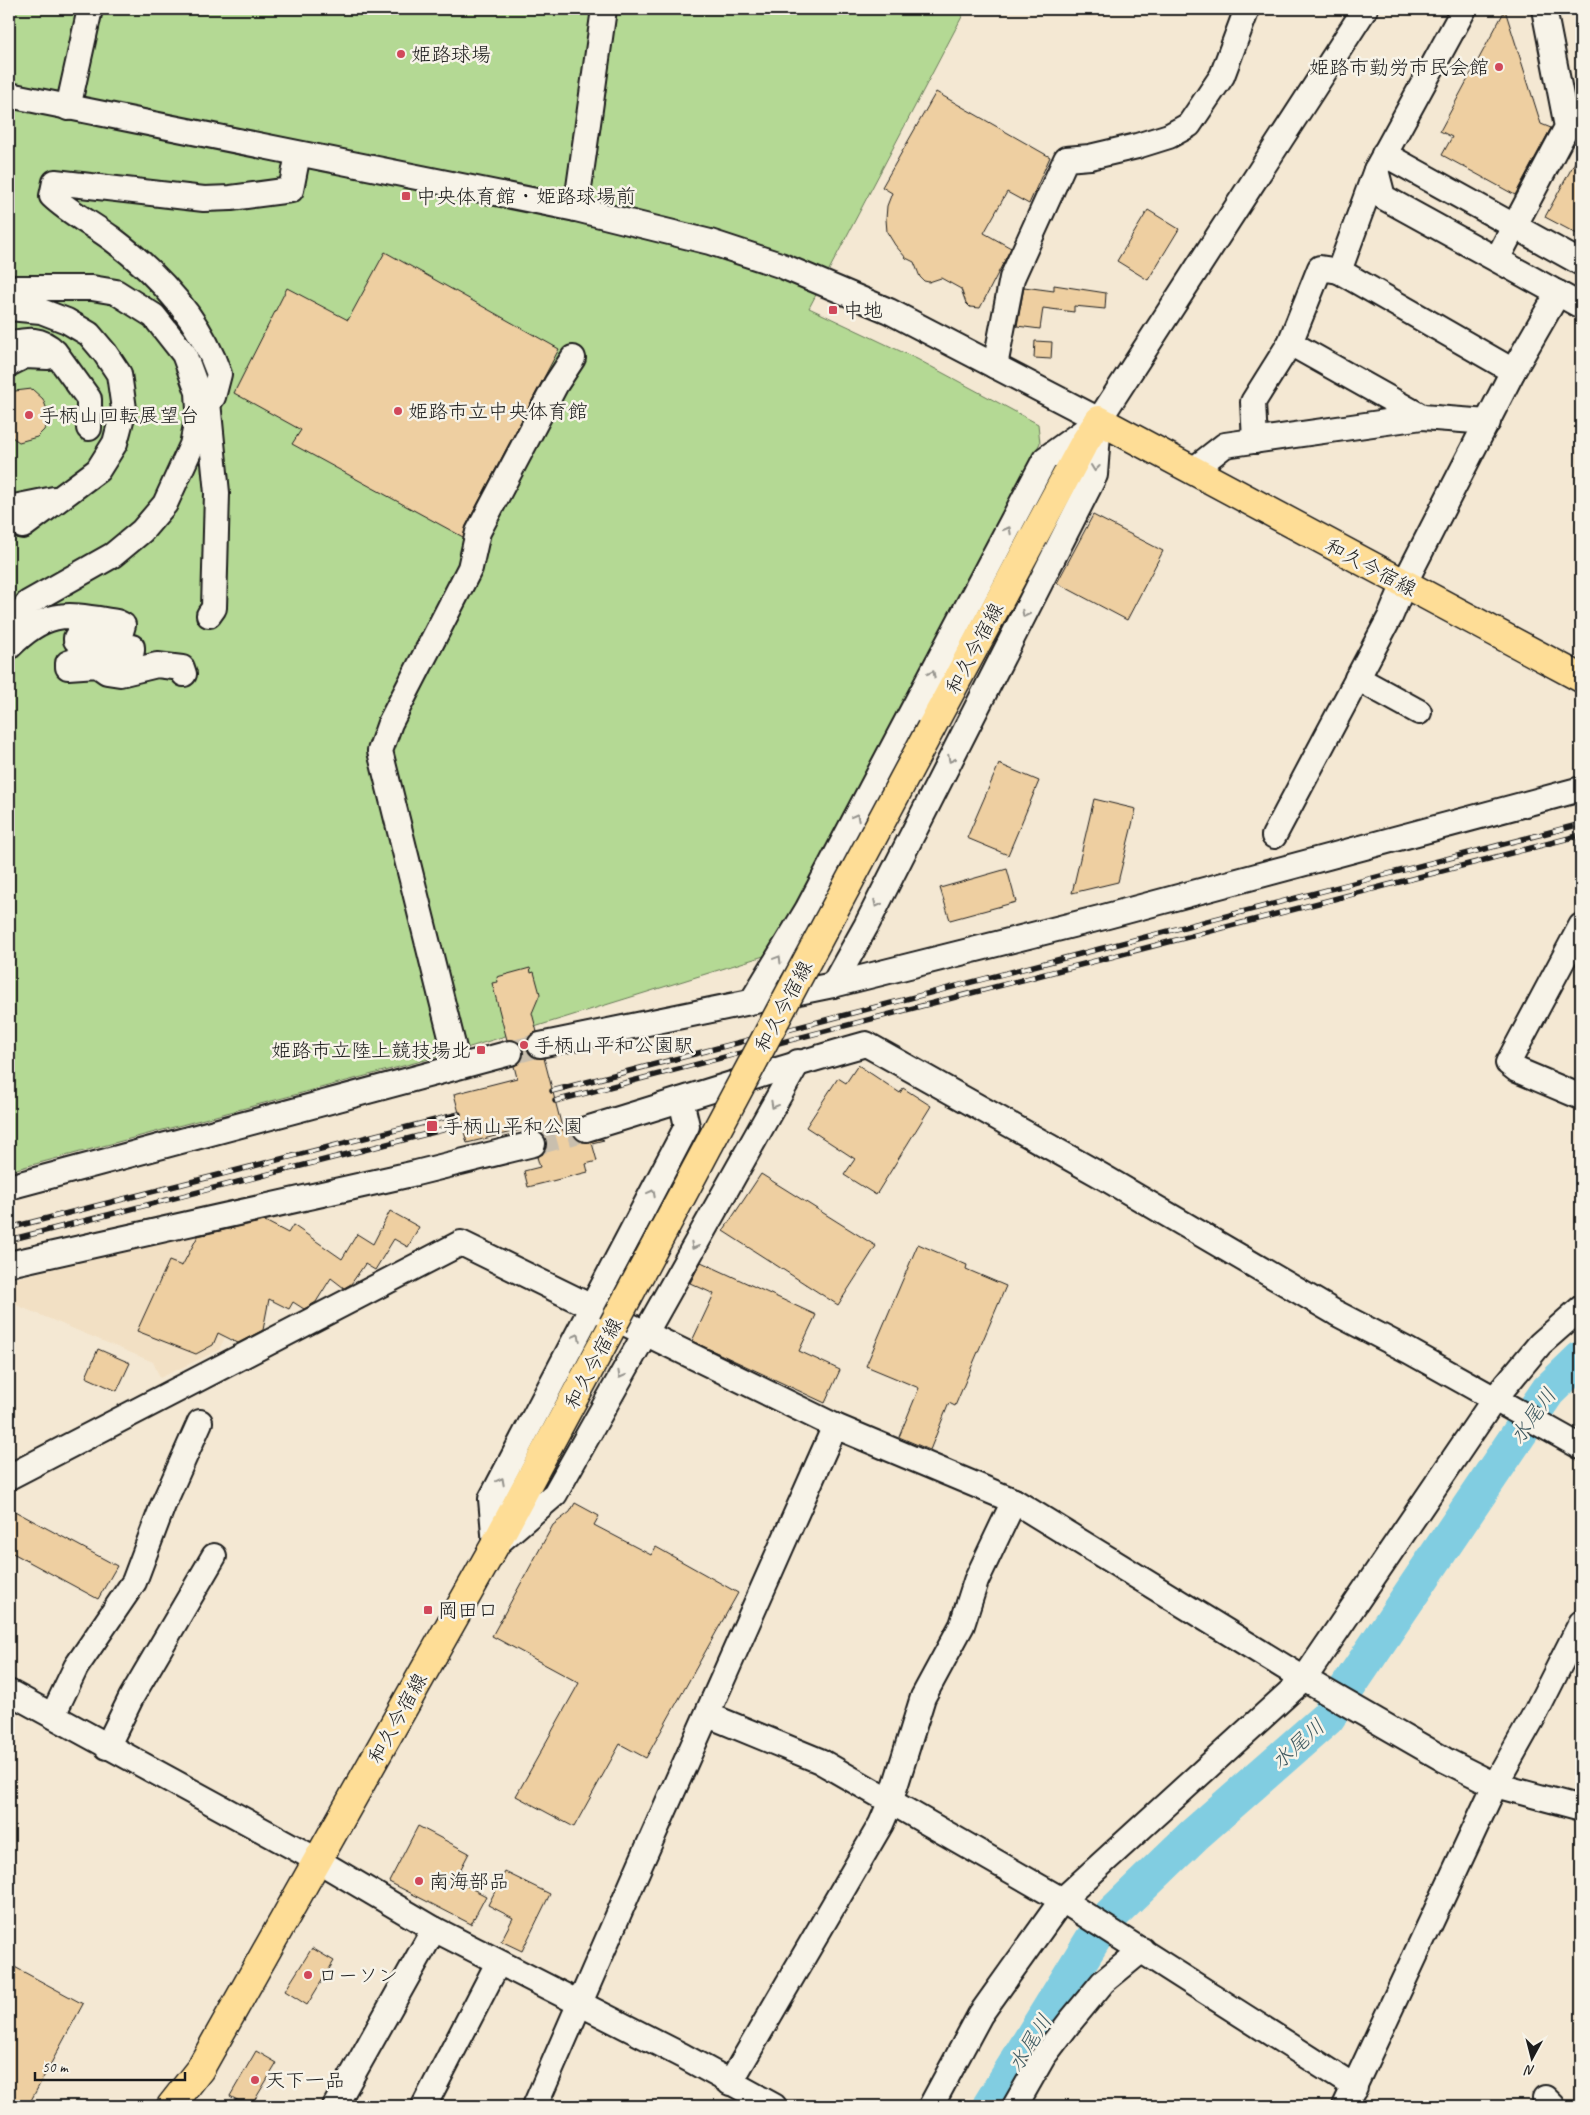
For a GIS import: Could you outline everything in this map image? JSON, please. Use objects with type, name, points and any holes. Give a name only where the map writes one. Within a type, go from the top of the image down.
[{"type":"main road","name":"和久今宿線","points":[[171,2106],[200,2069],[495,1545],[931,728],[1083,445],[1099,420],[1581,678]]},
{"type":"main road","name":"和久今宿線","points":[[187,2106],[200,2069]]},
{"type":"street","points":[[68,108],[90,9]]},
{"type":"street","points":[[576,209],[604,9]]},
{"type":"street","points":[[995,366],[1012,278],[1066,159],[1090,157],[1137,146],[1169,136],[1189,125],[1222,76],[1247,9]]},
{"type":"street","points":[[752,1001],[808,910],[1045,459],[1099,420],[1365,9]]},
{"type":"street","points":[[1339,271],[1380,162],[1464,9]]},
{"type":"street","points":[[1497,259],[1567,127],[1544,9]]},
{"type":"street","points":[[9,95],[576,209],[710,242],[780,265],[888,311],[1099,420]]},
{"type":"street","points":[[9,630],[28,603],[113,555],[142,531],[165,504],[192,445],[204,406],[213,397],[219,374],[196,325],[154,276],[112,239],[52,196],[55,182],[195,199],[231,198],[291,190],[298,154]]},
{"type":"street","points":[[1380,162],[1514,226],[1581,263]]},
{"type":"street","points":[[1380,162],[1383,197],[1581,306]]},
{"type":"street","points":[[1256,441],[1253,402],[1290,343],[1320,268],[1339,271],[1513,371]]},
{"type":"street","points":[[9,288],[92,288],[116,292],[154,316],[184,354],[204,406],[217,493],[214,608],[209,615]]},
{"type":"street","points":[[1274,836],[1390,618],[1404,584],[1513,371],[1558,292]]},
{"type":"street","points":[[9,308],[41,311],[67,321],[88,334],[105,353],[119,374],[124,409],[115,443],[98,470],[60,498],[16,517]]},
{"type":"street","points":[[9,344],[36,340],[49,346],[60,358],[89,399],[89,428]]},
{"type":"street","points":[[1290,343],[1422,417]]},
{"type":"street","points":[[9,364],[25,356],[60,358]]},
{"type":"street","points":[[456,1059],[380,751],[390,723],[470,568],[478,532],[556,384],[573,358]]},
{"type":"street","points":[[1193,470],[1225,445],[1422,417],[1488,422]]},
{"type":"street","points":[[833,984],[866,926],[1095,475],[1099,420]]},
{"type":"street","points":[[65,582],[76,616]]},
{"type":"street","points":[[9,647],[34,624],[58,616],[76,616],[117,622],[123,625],[121,632],[90,632],[76,638],[76,640],[132,647],[132,651],[90,656],[68,663],[68,666],[97,665],[107,672],[120,674],[157,665],[182,668],[184,674]]},
{"type":"street","points":[[1358,678],[1420,712]]},
{"type":"street","points":[[540,1045],[833,984],[1100,918],[1581,789]]},
{"type":"street","points":[[1581,926],[1508,1064],[1517,1070],[1581,1097]]},
{"type":"street","points":[[586,1129],[798,1062],[866,1044],[1095,1172],[1336,1313],[1572,1441]]},
{"type":"street","points":[[9,1187],[456,1059],[510,1053]]},
{"type":"street","points":[[495,1545],[555,1494],[798,1062]]},
{"type":"street","points":[[495,1545],[491,1499],[687,1126],[682,1100]]},
{"type":"street","points":[[9,1264],[406,1175],[532,1144]]},
{"type":"street","points":[[9,1477],[462,1243],[835,1426],[1014,1501],[1304,1680],[1376,1722],[1496,1785],[1581,1808]]},
{"type":"street","points":[[931,2106],[980,2014],[1062,1900],[1304,1680],[1495,1398],[1540,1344],[1581,1308]]},
{"type":"street","points":[[53,1715],[76,1667],[134,1582],[163,1505],[200,1422]]},
{"type":"street","points":[[535,2106],[835,1426]]},
{"type":"street","points":[[730,2082],[881,1824],[890,1802],[923,1697],[962,1625],[976,1581],[1014,1501]]},
{"type":"street","points":[[107,1747],[132,1696],[214,1556]]},
{"type":"street","points":[[708,1715],[820,1761],[1062,1900],[1142,1950],[1350,2097],[1496,1785],[1581,1624]]},
{"type":"street","points":[[9,1692],[317,1860],[434,1929],[774,2106]]},
{"type":"street","points":[[335,2106],[434,1929]]},
{"type":"street","points":[[1015,2106],[1043,2057],[1069,2023],[1103,1982],[1142,1950]]},
{"type":"street","points":[[424,2106],[498,1963]]},
{"type":"shaded area","points":[[286,1208],[219,1350],[160,1378],[153,1362],[9,1302],[9,1280]]},
{"type":"green space","name":"手柄山平和公園","points":[[9,9],[966,9],[809,308],[917,359],[1038,424],[1040,443],[779,942],[767,955],[444,1055],[9,1171]]},
{"type":"building","name":"姫路市勤労市民会館","points":[[1505,10],[1541,124],[1551,128],[1515,195],[1442,155],[1452,137],[1440,131]]},
{"type":"building","points":[[936,92],[1050,157],[1029,204],[1007,192],[984,233],[1011,248],[980,308],[970,307],[966,303],[961,289],[941,278],[929,282],[924,281],[920,277],[914,262],[906,258],[887,232],[887,206],[892,193],[882,187]]},
{"type":"building","points":[[1581,151],[1581,236],[1545,217]]},
{"type":"building","points":[[1148,210],[1179,229],[1148,280],[1117,261]]},
{"type":"building","name":"姫路市立中央体育館","points":[[385,252],[559,349],[466,526],[463,537],[292,444],[301,430],[234,393],[287,288],[348,320]]},
{"type":"building","points":[[1054,285],[1106,293],[1105,309],[1074,306],[1074,312],[1043,308],[1040,329],[1017,326],[1024,287],[1054,291]]},
{"type":"building","points":[[1035,341],[1052,342],[1051,359],[1034,358]]},
{"type":"building","name":"手柄山回転展望台","points":[[32,389],[43,399],[50,418],[44,430],[37,437],[19,442],[9,435],[9,395],[15,391]]},
{"type":"building","points":[[1093,515],[1163,551],[1127,620],[1057,583]]},
{"type":"building","points":[[999,764],[1039,781],[1008,855],[967,838]]},
{"type":"building","points":[[1094,799],[1136,809],[1118,882],[1072,893]]},
{"type":"building","points":[[1007,869],[1016,902],[950,920],[940,888]]},
{"type":"building","name":"手柄山平和公園駅","points":[[530,968],[531,973],[534,972],[540,994],[532,1013],[537,1032],[527,1040],[527,1048],[535,1058],[544,1058],[563,1131],[573,1129],[576,1139],[583,1142],[604,1140],[592,1143],[597,1161],[586,1164],[588,1172],[528,1187],[524,1171],[540,1167],[537,1157],[543,1154],[546,1147],[543,1135],[537,1131],[529,1131],[528,1128],[467,1143],[454,1094],[517,1078],[514,1066],[520,1062],[523,1050],[519,1043],[507,1040],[492,983],[498,982],[497,977]]},
{"type":"building","points":[[858,1065],[900,1093],[903,1088],[931,1106],[876,1195],[844,1175],[855,1159],[806,1127],[838,1078],[846,1083]]},
{"type":"building","points":[[761,1174],[876,1246],[838,1305],[723,1231]]},
{"type":"building","points":[[390,1211],[419,1227],[408,1247],[394,1239],[375,1270],[365,1264],[351,1284],[344,1288],[331,1278],[316,1302],[304,1309],[293,1302],[289,1309],[269,1299],[263,1330],[238,1343],[218,1333],[213,1345],[196,1354],[137,1331],[169,1261],[182,1266],[198,1236],[265,1221],[288,1233],[293,1225],[342,1259],[357,1234],[373,1244]]},
{"type":"building","points":[[918,1244],[967,1265],[966,1269],[1006,1286],[955,1406],[949,1403],[930,1450],[899,1437],[919,1388],[866,1366]]},
{"type":"building","points":[[701,1262],[816,1315],[799,1351],[840,1370],[825,1403],[692,1341],[714,1294],[690,1283]]},
{"type":"building","points":[[98,1349],[130,1363],[117,1391],[86,1377]]},
{"type":"building","points":[[575,1503],[599,1516],[594,1525],[651,1555],[656,1547],[738,1593],[646,1758],[620,1744],[574,1827],[516,1796],[579,1683],[492,1636],[553,1525],[570,1512]]},
{"type":"building","points":[[9,1508],[117,1566],[98,1599],[9,1551]]},
{"type":"building","points":[[418,1826],[469,1853],[455,1880],[486,1896],[471,1924],[389,1882]]},
{"type":"building","points":[[505,1872],[550,1894],[522,1951],[501,1941],[513,1918],[488,1905]]},
{"type":"building","points":[[312,1948],[334,1961],[307,2005],[285,1991]]},
{"type":"building","points":[[9,1964],[83,2004],[28,2106],[9,2106]]},
{"type":"building","points":[[256,2051],[277,2063],[251,2106],[248,2106],[230,2096]]},
{"type":"waterway","name":"水尾川","points":[[990,2106],[1103,1923],[1194,1835],[1327,1718],[1548,1391],[1581,1359]]},
{"type":"tunnel","points":[[510,1053],[540,1045]]},
{"type":"tunnel","points":[[533,1144],[586,1129]]},
{"type":"railway","points":[[552,1091],[1581,824]]},
{"type":"railway","points":[[555,1101],[1581,835]]},
{"type":"railway","points":[[9,1228],[459,1114]]},
{"type":"railway","points":[[9,1240],[462,1125]]},
{"type":"place","name":"姫路球場","points":[[401,54]]},
{"type":"place","name":"姫路市勤労市民会館","points":[[1499,67]]},
{"type":"place","name":"中央体育館・姫路球場前","points":[[406,196]]},
{"type":"place","name":"中地","points":[[833,310]]},
{"type":"place","name":"姫路市立中央体育館","points":[[398,411]]},
{"type":"place","name":"手柄山回転展望台","points":[[29,415]]},
{"type":"place","name":"手柄山平和公園駅","points":[[524,1045]]},
{"type":"place","name":"姫路市立陸上競技場北","points":[[481,1050]]},
{"type":"place","name":"手柄山平和公園","points":[[432,1126]]},
{"type":"place","name":"岡田口","points":[[428,1610]]},
{"type":"place","name":"南海部品","points":[[419,1881]]},
{"type":"place","name":"ローソン","points":[[308,1975]]},
{"type":"place","name":"天下一品","points":[[255,2080]]}]
